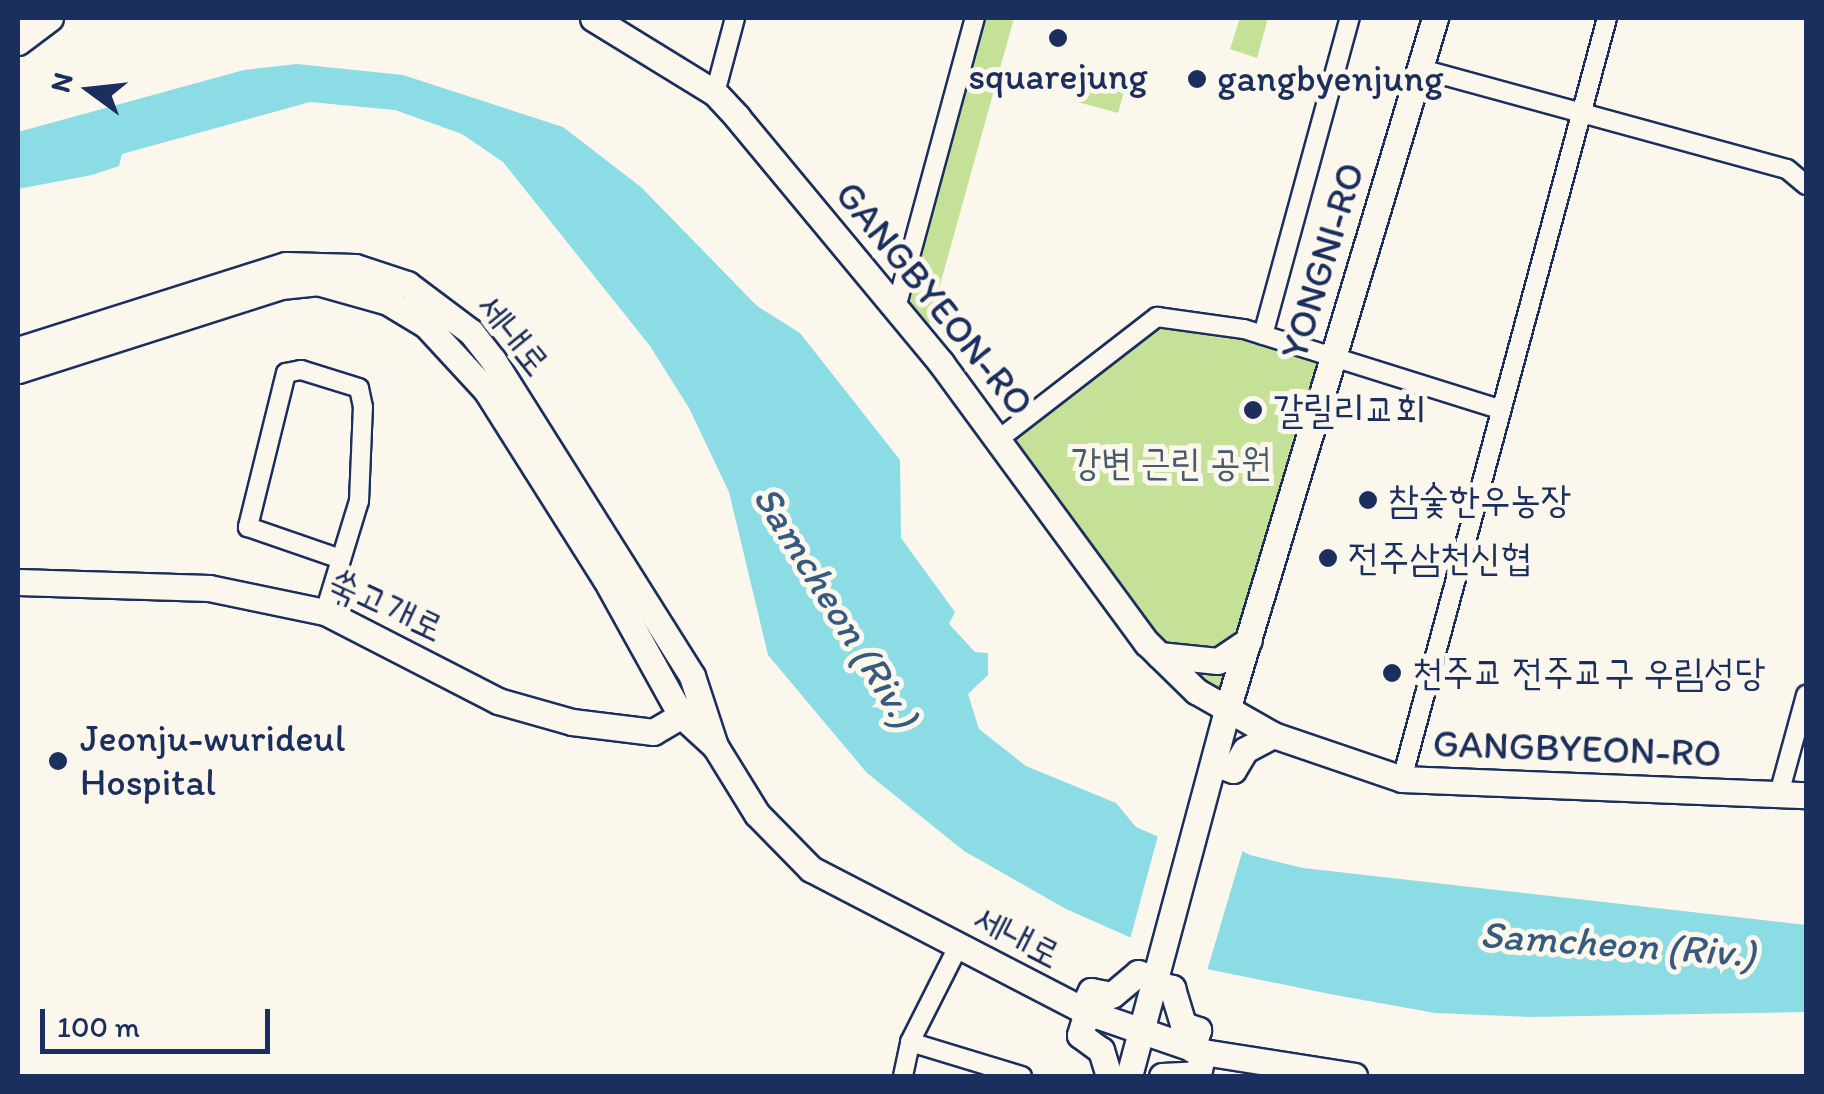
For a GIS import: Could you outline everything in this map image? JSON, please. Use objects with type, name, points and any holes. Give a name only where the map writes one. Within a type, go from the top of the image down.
[{"type":"street","points":[[18,42],[50,18]]},
{"type":"street","name":"GANGBYEON-RO","points":[[593,18],[715,92],[896,308],[999,439],[1158,655],[1226,714],[1271,739],[1402,778],[1806,795]]},
{"type":"street","points":[[715,92],[735,18]]},
{"type":"street","points":[[896,308],[975,18]]},
{"type":"street","name":"YONGNI-RO","points":[[1263,334],[1350,18]]},
{"type":"street","name":"YONGNI-RO","points":[[1130,1076],[1145,1032],[1226,714],[1435,18]]},
{"type":"street","points":[[1402,778],[1608,18]]},
{"type":"street","points":[[1421,69],[1786,169],[1806,185]]},
{"type":"street","name":"세내로","points":[[18,350],[286,264],[355,267],[408,284],[471,332],[493,360],[705,701],[714,746]]},
{"type":"street","name":"세내로","points":[[18,370],[281,286],[317,282],[388,302],[426,324],[486,390],[681,716],[714,746],[757,814],[811,869],[957,949],[1084,1011],[1197,1050],[1354,1076]]},
{"type":"street","points":[[999,439],[1157,317],[1263,334],[1499,409]]},
{"type":"street","points":[[325,612],[341,560],[359,500],[359,388],[301,370],[286,373],[248,527],[341,560]]},
{"type":"street","name":"쑥고개로","points":[[18,582],[209,588],[325,612],[498,701],[572,722],[653,732],[705,701]]},
{"type":"street","points":[[1158,655],[1218,661],[1249,640]]},
{"type":"street","points":[[1779,794],[1806,695]]},
{"type":"street","points":[[1216,764],[1234,770],[1245,750],[1271,739]]},
{"type":"street","points":[[903,1076],[910,1042],[957,949]]},
{"type":"street","points":[[1109,1076],[1100,1050],[1080,1036],[1084,1011],[1091,991],[1120,991],[1138,972],[1156,989],[1172,988],[1184,1026],[1198,1030],[1198,1074],[1162,1076]]},
{"type":"street","points":[[910,1042],[1022,1076]]},
{"type":"green space","points":[[985,18],[1014,18],[927,332],[907,306]]},
{"type":"green space","points":[[1240,18],[1268,18],[1257,58],[1230,49]]},
{"type":"green space","points":[[1083,73],[1126,84],[1118,113],[1074,101]]},
{"type":"green space","name":"강변 근린 공원","points":[[1157,317],[1334,357],[1227,710],[1196,691],[999,439]]},
{"type":"water","name":"Samcheon (Riv.)","points":[[297,64],[403,75],[563,127],[641,187],[757,306],[800,333],[900,460],[901,538],[955,612],[949,624],[975,652],[988,653],[988,675],[968,694],[979,729],[1026,766],[1116,803],[1136,827],[1159,837],[1198,827],[1250,855],[1303,868],[1806,925],[1806,1012],[1529,1017],[1435,1013],[1330,994],[1197,967],[1066,909],[964,851],[867,773],[768,655],[729,492],[689,408],[650,346],[503,162],[462,134],[395,110],[310,102],[122,154],[119,166],[92,175],[18,189],[18,132],[244,70]]},
{"type":"pier","points":[[1199,822],[1244,846],[1206,974],[1129,943],[1159,832]]},
{"type":"place","name":"squarejung","points":[[1058,38]]},
{"type":"place","name":"gangbyenjung","points":[[1197,79]]},
{"type":"place","name":"갈릴리교회","points":[[1253,410]]},
{"type":"place","name":"참숯한우농장","points":[[1368,500]]},
{"type":"place","name":"전주삼천신협","points":[[1328,558]]},
{"type":"place","name":"천주교 전주교구 우림성당","points":[[1392,673]]},
{"type":"place","name":"Jeonju-wurideul Hospital","points":[[58,761]]}]
